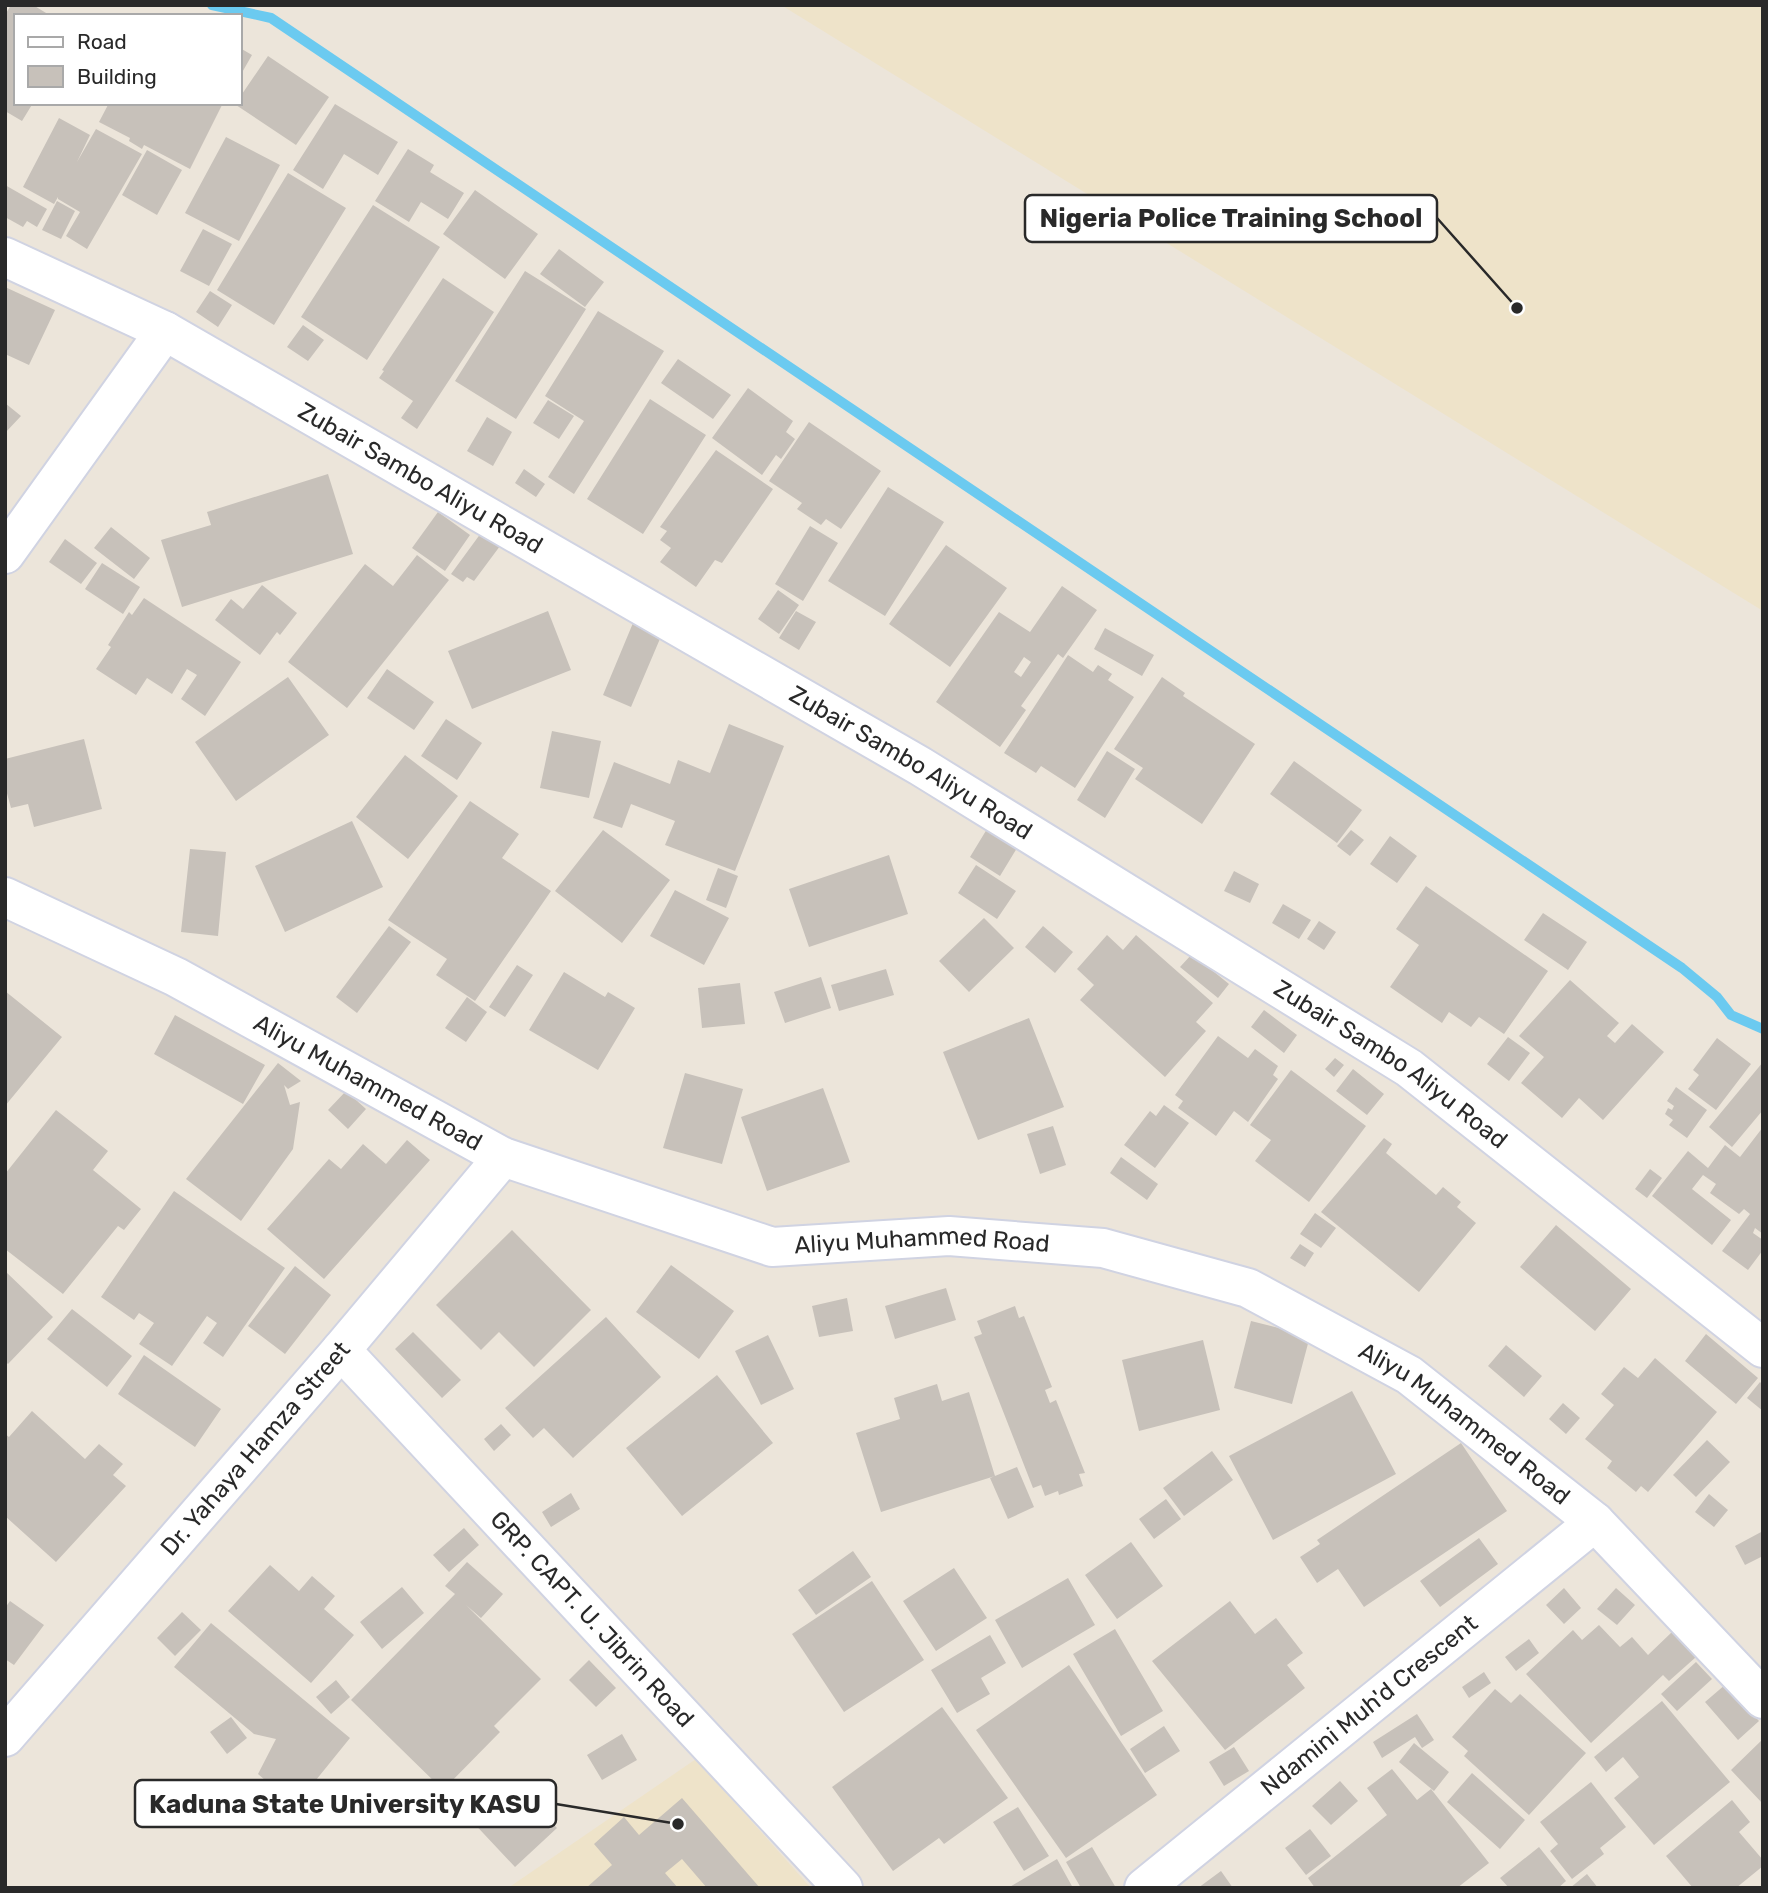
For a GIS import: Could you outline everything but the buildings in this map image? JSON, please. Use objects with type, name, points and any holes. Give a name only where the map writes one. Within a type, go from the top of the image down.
[{"type":"street","name":"Zubair Sambo Aliyu Road","points":[[5,257],[165,331],[920,766],[1409,1068],[1763,1348]]},
{"type":"street","points":[[5,554],[165,331]]},
{"type":"street","name":"Aliyu Muhammed Road","points":[[5,897],[176,976],[503,1157],[772,1247],[949,1236],[1103,1248],[1248,1288],[1409,1375],[1595,1522],[1763,1699]]},
{"type":"street","name":"Dr. Yahaya Hamza Street","points":[[8,1729],[341,1350],[503,1157]]},
{"type":"street","name":"GRP. CAPT. U. Jibrin Road","points":[[341,1350],[843,1888]]},
{"type":"street","name":"Ndamini Muh'd Crescent","points":[[1144,1888],[1595,1522]]},
{"type":"shaded area","points":[[781,5],[1763,5],[1763,611]]},
{"type":"shaded area","points":[[696,1759],[811,1888],[508,1888]]},
{"type":"waterway","points":[[212,5],[271,18],[1682,968],[1717,997],[1731,1015],[1763,1029]]},
{"type":"place","name":"Nigeria Police Training School","points":[[1517,308]]},
{"type":"place","name":"Kaduna State University KASU","points":[[678,1824]]}]
